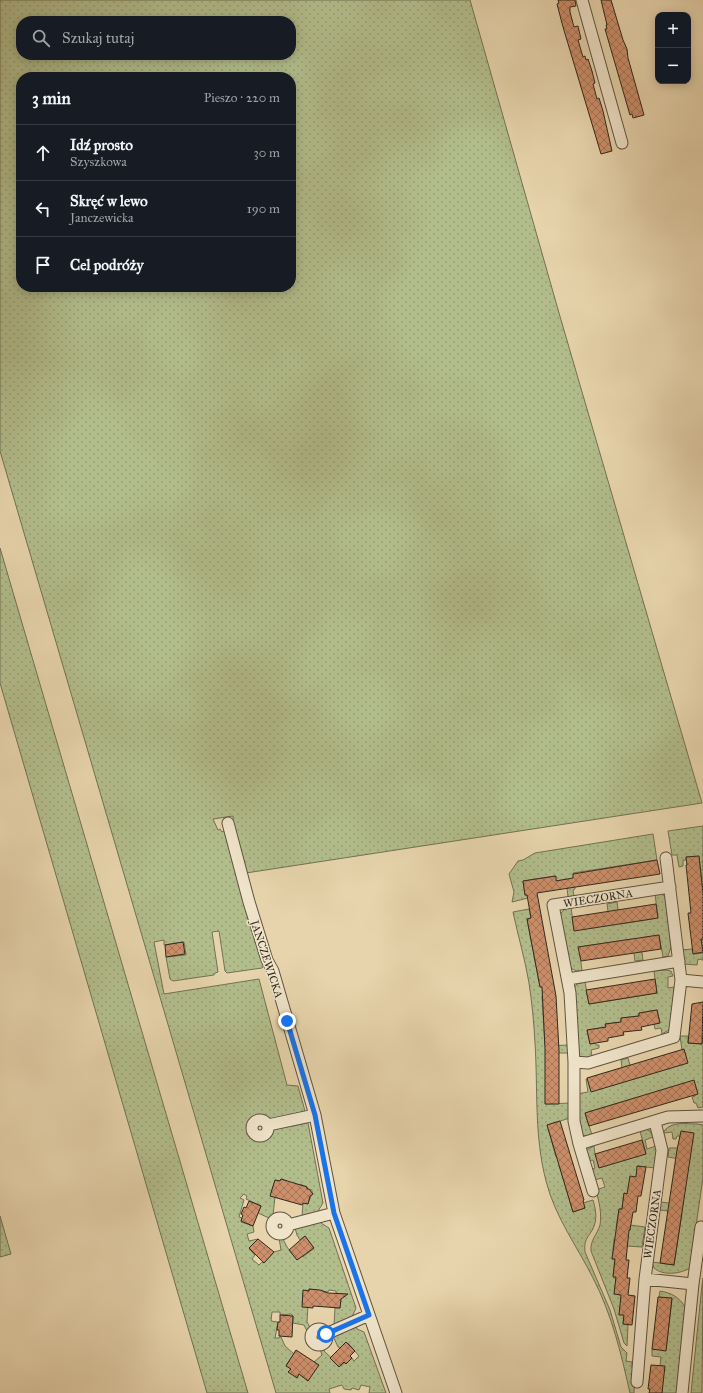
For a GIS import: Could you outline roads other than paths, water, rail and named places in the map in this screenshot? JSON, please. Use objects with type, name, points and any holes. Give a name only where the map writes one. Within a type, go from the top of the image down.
[{"type":"street","points":[[582,0],[622,143]]},
{"type":"street","name":"JANCZEWICKA","points":[[228,823],[249,902],[267,960],[273,971],[315,1115],[334,1213],[396,1393]]},
{"type":"street","points":[[574,1062],[588,1062],[674,1037],[681,980],[666,858]]},
{"type":"street","name":"WIECZORNA","points":[[593,1191],[579,1144],[574,1120],[574,1062],[570,993],[553,906],[670,887]]},
{"type":"street","points":[[568,979],[679,961]]},
{"type":"street","points":[[681,980],[703,982]]},
{"type":"street","points":[[268,1125],[315,1115]]},
{"type":"street","points":[[579,1144],[668,1118],[703,1116]]},
{"type":"street","name":"WIECZORNA","points":[[637,1382],[645,1280],[662,1150],[654,1122]]},
{"type":"street","points":[[288,1225],[334,1213]]},
{"type":"street","points":[[682,1393],[693,1284],[701,1245],[701,1227]]},
{"type":"street","points":[[645,1280],[693,1284]]},
{"type":"street","points":[[326,1334],[369,1315]]}]
